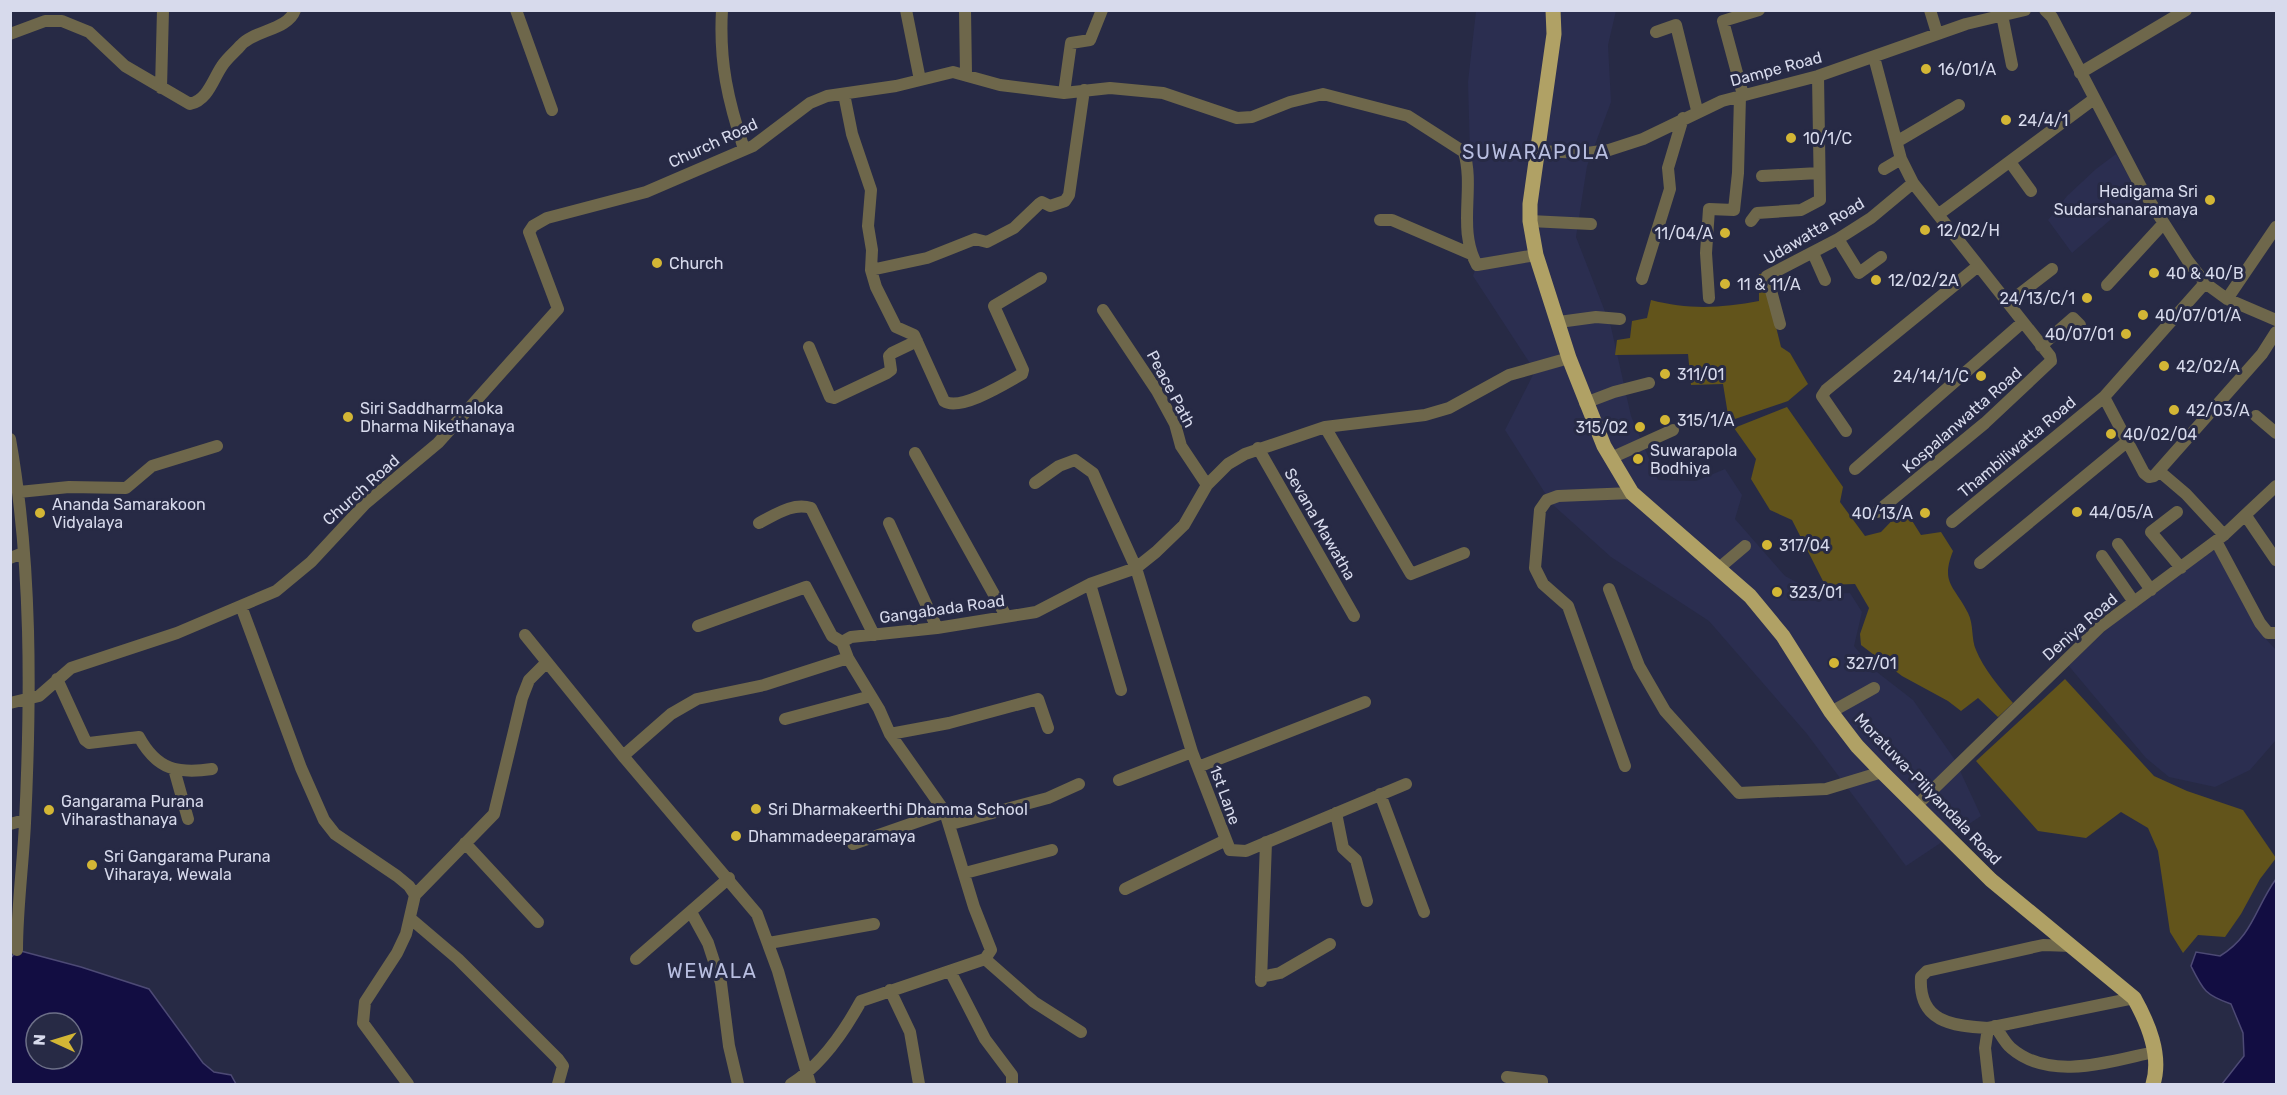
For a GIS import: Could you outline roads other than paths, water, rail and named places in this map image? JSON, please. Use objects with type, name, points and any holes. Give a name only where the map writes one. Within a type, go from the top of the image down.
[{"type":"main road","name":"Moratuwa-Piliyandala Road","points":[[1553,10],[1554,34],[1537,151],[1530,221],[1536,255],[1569,358],[1585,403],[1611,458],[1632,493],[1750,596],[1783,636],[1831,712],[1857,746],[1882,772],[1991,880],[2134,998],[2148,1022],[2154,1052],[2153,1084]]},
{"type":"street","points":[[161,88],[163,10]]},
{"type":"street","points":[[10,34],[45,21],[62,21],[89,32],[125,66],[190,104],[198,103],[223,64],[249,37],[289,21],[295,10]]},
{"type":"street","points":[[516,10],[552,110]]},
{"type":"street","points":[[722,10],[722,66],[731,110],[744,149]]},
{"type":"street","points":[[906,10],[920,80]]},
{"type":"street","points":[[965,10],[966,74]]},
{"type":"street","points":[[1064,93],[1071,43],[1090,40],[1102,10]]},
{"type":"street","points":[[1709,298],[1706,253],[1709,209],[1734,210],[1742,95],[1723,21],[1760,10]]},
{"type":"street","points":[[1930,10],[1937,33]]},
{"type":"street","name":"Dampe Road","points":[[1537,151],[1587,153],[1609,150],[1642,139],[1697,110],[1742,95],[1818,76],[1937,33],[2025,10]]},
{"type":"street","points":[[2045,10],[2052,17],[2163,224],[2205,282],[2227,299],[2277,320]]},
{"type":"street","points":[[2080,73],[2186,10]]},
{"type":"street","points":[[2002,15],[2012,65]]},
{"type":"street","points":[[1656,32],[1677,25],[1697,110]]},
{"type":"street","points":[[1874,57],[1901,159],[1913,183],[2041,345],[2073,318],[2080,326]]},
{"type":"street","name":"Church Road","points":[[26,700],[39,696],[71,668],[166,637],[276,591],[296,576],[347,521],[438,443],[558,309],[529,232],[533,225],[548,218],[646,192],[744,149],[767,137],[810,103],[953,72],[1000,85],[1064,93],[1110,88],[1163,93],[1237,118],[1252,117],[1290,102],[1323,94],[1408,116],[1464,152],[1468,165],[1466,208],[1471,254]]},
{"type":"street","points":[[1750,220],[1757,213],[1785,213],[1813,205],[1820,200],[1818,76]]},
{"type":"street","points":[[871,270],[927,258],[975,239],[987,242],[1014,228],[1042,202],[1050,206],[1065,201],[1069,195],[1084,90]]},
{"type":"street","points":[[844,94],[852,134],[872,190],[868,226],[872,250],[871,270],[882,302],[896,327],[912,333],[944,401],[949,405],[992,391],[1022,374],[1023,370],[994,306],[1041,278]]},
{"type":"street","points":[[1939,214],[2094,99]]},
{"type":"street","points":[[1898,141],[1959,105]]},
{"type":"street","points":[[1642,279],[1670,189],[1668,168],[1683,118]]},
{"type":"street","points":[[1884,169],[1901,159]]},
{"type":"street","points":[[2010,162],[2031,190]]},
{"type":"street","points":[[1762,176],[1819,173]]},
{"type":"street","name":"Udawatta Road","points":[[1780,324],[1767,276],[1813,253],[1871,218],[1913,183]]},
{"type":"street","points":[[1380,220],[1392,220],[1471,254],[1477,265],[1536,255]]},
{"type":"street","points":[[1530,221],[1592,224]]},
{"type":"street","points":[[2107,285],[2163,224]]},
{"type":"street","points":[[2227,299],[2277,227]]},
{"type":"street","points":[[1838,239],[1859,273],[1881,257]]},
{"type":"street","points":[[1813,253],[1825,280]]},
{"type":"street","points":[[1846,431],[1822,396],[1826,390],[1978,266]]},
{"type":"street","points":[[2008,303],[2052,269]]},
{"type":"street","name":"Thambiliwatta Road","points":[[1952,522],[2104,397],[2205,282]]},
{"type":"street","name":"Peace Path","points":[[1104,310],[1157,391],[1175,424],[1181,446],[1207,485]]},
{"type":"street","points":[[1559,322],[1596,317],[1620,319]]},
{"type":"street","name":"Kospalanwatta Road","points":[[1856,470],[2023,322]]},
{"type":"street","points":[[2104,397],[2129,440],[2144,472],[2149,477],[2159,471],[2262,354],[2277,332]]},
{"type":"street","points":[[809,347],[830,397],[834,398],[887,373],[891,367],[889,356],[917,341]]},
{"type":"street","name":"Kospalanwatta Road","points":[[1877,512],[1977,431],[2048,366],[2050,356],[2041,345]]},
{"type":"street","name":"Gangabada Road","points":[[842,642],[851,637],[1036,612],[1090,584],[1136,568],[1184,525],[1207,485],[1228,464],[1258,448],[1325,427],[1425,415],[1449,408],[1509,375],[1569,358]]},
{"type":"street","points":[[1585,403],[1649,383]]},
{"type":"street","points":[[2256,416],[2277,433]]},
{"type":"street","points":[[1325,427],[1411,574],[1464,553]]},
{"type":"street","points":[[1611,458],[1673,430]]},
{"type":"street","points":[[10,439],[18,492],[28,637],[25,820],[17,950]]},
{"type":"street","points":[[1985,559],[2129,440]]},
{"type":"street","points":[[18,492],[69,488],[126,488],[152,466],[217,446]]},
{"type":"street","name":"Sevana Mawatha","points":[[1258,448],[1354,616]]},
{"type":"street","points":[[915,453],[1006,616]]},
{"type":"street","name":"1st Lane","points":[[1035,483],[1059,466],[1075,460],[1085,465],[1093,473],[1136,568],[1192,752],[1224,841],[1230,850],[1238,852],[1266,842],[1406,784]]},
{"type":"street","points":[[2159,471],[2186,494],[2220,538],[2260,623],[2268,633],[2276,634]]},
{"type":"street","points":[[2273,489],[2277,504]]},
{"type":"street","name":"Deniya Road","points":[[1917,805],[2100,627],[2220,538],[2273,489]]},
{"type":"street","points":[[1624,766],[1568,606],[1543,584],[1535,568],[1540,510],[1547,500],[1558,496],[1632,493]]},
{"type":"street","points":[[759,523],[790,508],[802,505],[811,508],[874,635]]},
{"type":"street","points":[[2177,512],[2151,532],[2181,568]]},
{"type":"street","points":[[2246,516],[2277,560]]},
{"type":"street","points":[[889,523],[937,627]]},
{"type":"street","points":[[2118,544],[2151,590]]},
{"type":"street","points":[[1719,568],[1745,546]]},
{"type":"street","points":[[10,558],[23,553]]},
{"type":"street","points":[[2102,556],[2134,602]]},
{"type":"street","points":[[1090,584],[1121,690]]},
{"type":"street","points":[[698,626],[806,587],[832,636],[842,642],[848,658],[872,696],[890,734],[948,818],[991,950],[985,958],[861,1001],[846,1028],[809,1079],[791,1084]]},
{"type":"street","points":[[1609,589],[1640,666],[1665,711],[1739,793],[1826,789],[1882,772]]},
{"type":"street","points":[[241,606],[301,768],[324,820],[335,834],[397,876],[410,886],[415,895]]},
{"type":"street","points":[[525,635],[545,664],[729,878],[757,914],[809,1079]]},
{"type":"street","points":[[623,756],[671,714],[697,699],[764,685],[848,658]]},
{"type":"street","points":[[408,1084],[363,1023],[364,1002],[398,953],[411,919],[415,895],[494,814],[522,698],[529,680],[545,664]]},
{"type":"street","points":[[57,679],[85,740],[96,743],[139,737],[153,758],[174,769],[190,773],[212,769]]},
{"type":"street","points":[[1831,712],[1874,688]]},
{"type":"street","points":[[786,719],[872,696]]},
{"type":"street","points":[[890,734],[949,723],[1038,699],[1048,728]]},
{"type":"street","points":[[10,703],[26,700]]},
{"type":"street","points":[[1198,767],[1365,702]]},
{"type":"street","points":[[1119,780],[1192,752]]},
{"type":"street","points":[[174,769],[188,819]]},
{"type":"street","points":[[853,844],[948,818],[1048,798],[1079,784]]},
{"type":"street","points":[[1380,795],[1424,912]]},
{"type":"street","points":[[1336,813],[1343,848],[1356,860],[1367,901]]},
{"type":"street","points":[[10,824],[25,820]]},
{"type":"street","points":[[1125,889],[1224,841]]},
{"type":"street","points":[[1266,842],[1261,979],[1280,973],[1330,944]]},
{"type":"street","points":[[465,843],[538,922]]},
{"type":"street","points":[[965,873],[1052,849]]},
{"type":"street","points":[[636,959],[729,878]]},
{"type":"street","points":[[691,912],[708,943],[721,983],[729,1046],[738,1084]]},
{"type":"street","points":[[411,919],[458,959],[558,1059],[563,1066],[558,1084]]},
{"type":"street","points":[[768,943],[874,924]]},
{"type":"street","points":[[2072,946],[2043,945],[1927,971],[1921,976],[1920,988],[1929,1011],[1952,1026],[1991,1027],[2134,998]]},
{"type":"street","points":[[985,958],[1034,1002],[1081,1032]]},
{"type":"street","points":[[950,971],[986,1039],[1012,1075],[1012,1084]]},
{"type":"street","points":[[890,990],[910,1032],[919,1084]]},
{"type":"street","points":[[1991,1027],[2011,1048],[2050,1066],[2066,1067],[2105,1063],[2154,1052]]},
{"type":"street","points":[[1989,1084],[1985,1048],[1991,1027]]},
{"type":"street","points":[[1507,1077],[1542,1081],[1542,1084]]},
{"type":"place","name":"16/01/A","points":[[1926,69]]},
{"type":"place","name":"24/4/1","points":[[2006,120]]},
{"type":"place","name":"10/1/C","points":[[1791,138]]},
{"type":"place","name":"Hedigama Sri Sudarshanaramaya","points":[[2210,200]]},
{"type":"place","name":"12/02/H","points":[[1925,230]]},
{"type":"place","name":"11/04/A","points":[[1725,233]]},
{"type":"place","name":"Church","points":[[657,263]]},
{"type":"place","name":"40 & 40/B","points":[[2154,273]]},
{"type":"place","name":"12/02/2A","points":[[1876,280]]},
{"type":"place","name":"11 & 11/A","points":[[1725,284]]},
{"type":"place","name":"24/13/C/1","points":[[2087,298]]},
{"type":"place","name":"40/07/01/A","points":[[2143,315]]},
{"type":"place","name":"40/07/01","points":[[2126,334]]},
{"type":"place","name":"42/02/A","points":[[2164,366]]},
{"type":"place","name":"311/01","points":[[1665,374]]},
{"type":"place","name":"24/14/1/C","points":[[1981,376]]},
{"type":"place","name":"42/03/A","points":[[2174,410]]},
{"type":"place","name":"Siri Saddharmaloka Dharma Nikethanaya","points":[[348,417]]},
{"type":"place","name":"315/1/A","points":[[1665,420]]},
{"type":"place","name":"315/02","points":[[1640,427]]},
{"type":"place","name":"40/02/04","points":[[2111,434]]},
{"type":"place","name":"Suwarapola Bodhiya","points":[[1638,459]]},
{"type":"place","name":"44/05/A","points":[[2077,512]]},
{"type":"place","name":"Ananda Samarakoon Vidyalaya","points":[[40,513]]},
{"type":"place","name":"40/13/A","points":[[1925,513]]},
{"type":"place","name":"317/04","points":[[1767,545]]},
{"type":"place","name":"323/01","points":[[1777,592]]},
{"type":"place","name":"327/01","points":[[1834,663]]},
{"type":"place","name":"Sri Dharmakeerthi Dhamma School","points":[[756,809]]},
{"type":"place","name":"Gangarama Purana Viharasthanaya","points":[[49,810]]},
{"type":"place","name":"Dhammadeeparamaya","points":[[736,836]]},
{"type":"place","name":"Sri Gangarama Purana Viharaya, Wewala","points":[[92,865]]},
{"type":"district","name":"SUWARAPOLA","points":[[1536,152]]},
{"type":"district","name":"WEWALA","points":[[712,971]]}]
